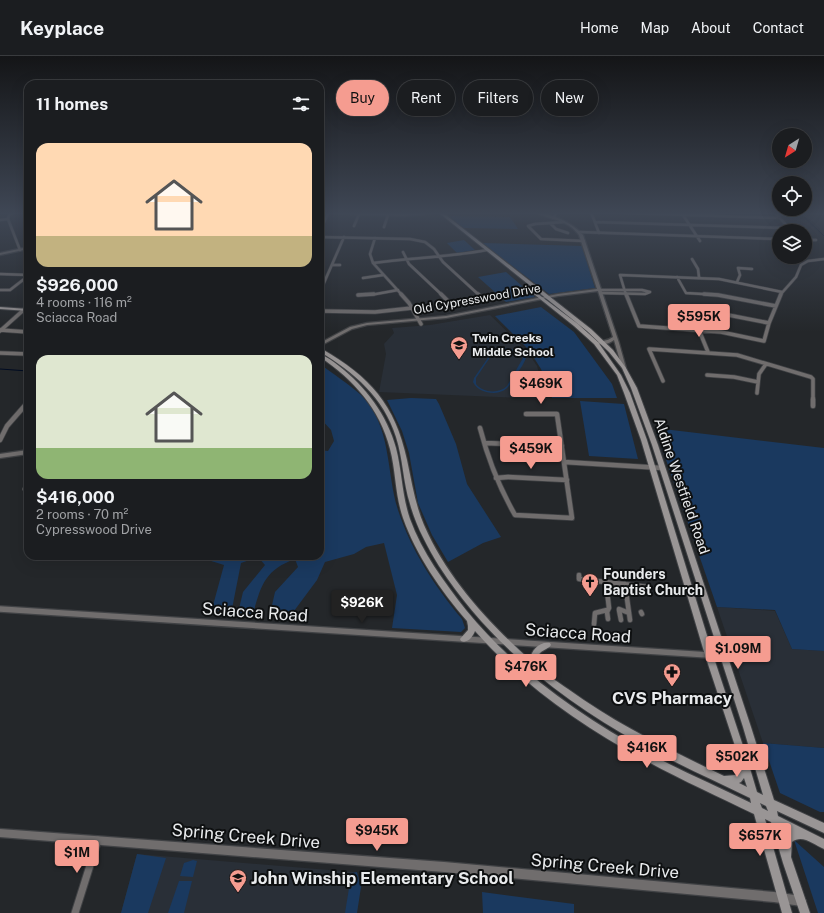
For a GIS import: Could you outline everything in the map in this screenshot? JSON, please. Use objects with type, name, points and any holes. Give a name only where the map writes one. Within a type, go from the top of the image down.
[{"type":"main road","name":"Aldine Westfield Road","points":[[486,252],[517,278],[582,324],[603,343],[624,368],[634,388],[724,656],[805,913]]},
{"type":"main road","name":"Aldine Westfield Road","points":[[501,264],[522,277],[576,325],[596,344],[619,375],[652,467],[709,655],[742,755],[787,913]]},
{"type":"main road","points":[[517,278],[522,277]]},
{"type":"main road","points":[[0,308],[24,310]]},
{"type":"main road","points":[[0,312],[24,310]]},
{"type":"main road","points":[[576,325],[582,324]]},
{"type":"main road","points":[[324,352],[345,364],[355,372],[372,389],[385,408],[394,423],[403,454],[408,485],[416,512],[426,536],[451,577],[478,612],[506,642],[538,671],[574,698],[611,722],[649,744],[824,828]]},
{"type":"main road","points":[[324,358],[347,375],[360,388],[376,410],[389,436],[394,454],[405,513],[416,540],[439,579],[489,641],[553,696],[605,733],[660,764],[824,844]]},
{"type":"main road","points":[[347,375],[355,372]]},
{"type":"main road","points":[[631,405],[640,406]]},
{"type":"main road","points":[[376,410],[385,408]]},
{"type":"main road","points":[[394,454],[403,454]]},
{"type":"main road","points":[[405,513],[416,512]]},
{"type":"main road","points":[[683,570],[696,571]]},
{"type":"main road","points":[[439,579],[451,577]]},
{"type":"main road","points":[[464,639],[470,635],[473,626],[468,616]]},
{"type":"main road","points":[[538,671],[534,662],[534,654],[539,648],[547,645]]},
{"type":"main road","points":[[605,733],[611,722]]},
{"type":"main road","points":[[722,779],[738,779],[742,773],[742,755]]},
{"type":"main road","points":[[788,863],[787,840],[796,834],[807,835]]},
{"type":"street","points":[[0,254],[10,252]]},
{"type":"street","points":[[324,283],[338,252]]},
{"type":"street","points":[[371,252],[373,263],[398,290],[412,308],[420,322]]},
{"type":"street","points":[[403,252],[405,258],[451,304],[483,299],[443,262],[435,252]]},
{"type":"street","points":[[373,263],[405,258],[458,255],[478,252]]},
{"type":"street","points":[[588,252],[624,368]]},
{"type":"street","points":[[692,259],[698,269],[699,277]]},
{"type":"street","points":[[782,292],[738,282],[699,277],[620,274],[639,326],[735,334],[764,341],[769,323],[782,292],[796,277],[802,264],[810,260],[824,259]]},
{"type":"street","points":[[332,265],[340,266]]},
{"type":"street","points":[[738,282],[740,275],[738,268],[752,269]]},
{"type":"street","points":[[0,274],[24,275]]},
{"type":"street","points":[[363,278],[383,275]]},
{"type":"street","points":[[677,277],[686,293],[718,295],[776,306]]},
{"type":"street","points":[[0,290],[10,290],[24,278]]},
{"type":"street","points":[[358,295],[376,294],[398,290]]},
{"type":"street","points":[[600,291],[625,291],[645,291],[650,292],[645,294],[625,291]]},
{"type":"street","name":"Old Cypresswood Drive","points":[[324,343],[337,337],[362,329],[420,322],[482,312],[546,299],[600,291]]},
{"type":"street","points":[[324,311],[375,312],[412,308]]},
{"type":"street","points":[[675,310],[718,313],[769,323]]},
{"type":"street","points":[[0,331],[24,312]]},
{"type":"street","points":[[699,330],[708,352]]},
{"type":"street","points":[[0,331],[24,332]]},
{"type":"street","points":[[596,344],[609,342],[615,338]]},
{"type":"street","points":[[663,381],[649,349],[737,355],[811,377],[813,379],[813,406]]},
{"type":"street","points":[[0,353],[24,354]]},
{"type":"street","points":[[757,393],[759,374],[766,364]]},
{"type":"street","points":[[707,374],[734,377],[758,382]]},
{"type":"street","points":[[0,440],[8,426],[24,407]]},
{"type":"street","points":[[480,428],[488,459],[502,493],[515,515],[572,518],[557,414],[526,414]]},
{"type":"street","points":[[485,443],[562,446]]},
{"type":"street","points":[[0,456],[24,453]]},
{"type":"street","points":[[564,462],[662,468]]},
{"type":"street","points":[[496,478],[508,477],[567,480]]},
{"type":"street","points":[[579,575],[579,579],[649,587]]},
{"type":"street","points":[[606,582],[609,608],[607,610],[608,619]]},
{"type":"street","points":[[626,584],[630,620]]},
{"type":"street","name":"Sciacca Road","points":[[0,609],[724,656]]},
{"type":"street","points":[[594,624],[595,613],[607,610]]},
{"type":"street","points":[[621,620],[619,610],[629,612]]},
{"type":"street","name":"Spring Creek Drive","points":[[0,833],[128,841],[444,867],[801,901]]},
{"type":"street","points":[[74,913],[98,840]]},
{"type":"shaded area","points":[[494,252],[584,252],[595,288],[549,294]]},
{"type":"shaded area","points":[[506,272],[535,297],[506,302],[478,277]]},
{"type":"shaded area","points":[[541,307],[574,332],[612,384],[617,398],[552,398],[541,369],[529,350],[495,316]]},
{"type":"shaded area","name":"Twin Creeks Middle School","points":[[490,315],[527,351],[537,366],[547,399],[379,392],[386,354],[384,344],[394,333],[392,328],[430,325]]},
{"type":"shaded area","points":[[505,348],[520,351],[526,358],[509,386],[498,393],[480,390],[473,382],[474,378],[494,349]],"holes":[[[505,349],[519,352],[523,358],[504,389],[487,391],[476,384],[476,378],[493,353]]]},
{"type":"shaded area","points":[[324,367],[361,395],[371,407],[383,435],[387,450],[394,495],[403,525],[417,554],[433,581],[462,619],[465,628],[461,632],[392,628],[397,595],[384,543],[366,547],[354,554],[325,562],[317,580],[294,611],[270,614],[275,592],[298,567],[295,560],[324,560],[324,450],[328,451],[334,441],[331,430],[324,422]]},
{"type":"shaded area","points":[[411,398],[436,399],[456,444],[467,484],[501,537],[483,543],[448,562],[432,535],[418,503],[409,453],[402,431],[387,400]]},
{"type":"shaded area","points":[[580,401],[624,404],[638,459],[589,456]]},
{"type":"shaded area","points":[[655,428],[824,448],[824,651],[792,649],[775,610],[717,607]]},
{"type":"shaded area","points":[[208,560],[250,560],[241,563],[231,614],[212,609],[224,565]]},
{"type":"shaded area","points":[[261,560],[292,560],[277,568],[266,580],[262,587],[253,614],[238,613],[243,592],[265,565]]},
{"type":"shaded area","points":[[717,607],[775,611],[792,649],[824,651],[824,748],[763,743]]},
{"type":"shaded area","points":[[763,743],[824,748],[824,812],[820,812],[780,793]]},
{"type":"shaded area","points":[[794,840],[824,867],[824,913],[818,913]]},
{"type":"shaded area","name":"John Winship Elementary School","points":[[137,854],[353,872],[348,913],[121,913]]},
{"type":"shaded area","points":[[137,854],[166,858],[148,913],[121,913]]},
{"type":"shaded area","points":[[193,860],[197,861],[193,877],[180,876],[184,863]]},
{"type":"shaded area","points":[[357,872],[361,887],[357,913],[345,913],[350,882],[344,882],[345,874]]},
{"type":"shaded area","points":[[179,881],[192,881],[184,913],[168,913]]},
{"type":"shaded area","points":[[482,892],[574,904],[574,913],[483,913]]},
{"type":"waterway","points":[[0,369],[24,371]]},
{"type":"place","name":"Twin Creeks Middle School","points":[[459,360]]},
{"type":"place","name":"Founders Baptist Church","points":[[590,597]]},
{"type":"place","name":"CVS Pharmacy","points":[[672,687]]},
{"type":"place","name":"John Winship Elementary School","points":[[238,893]]}]
